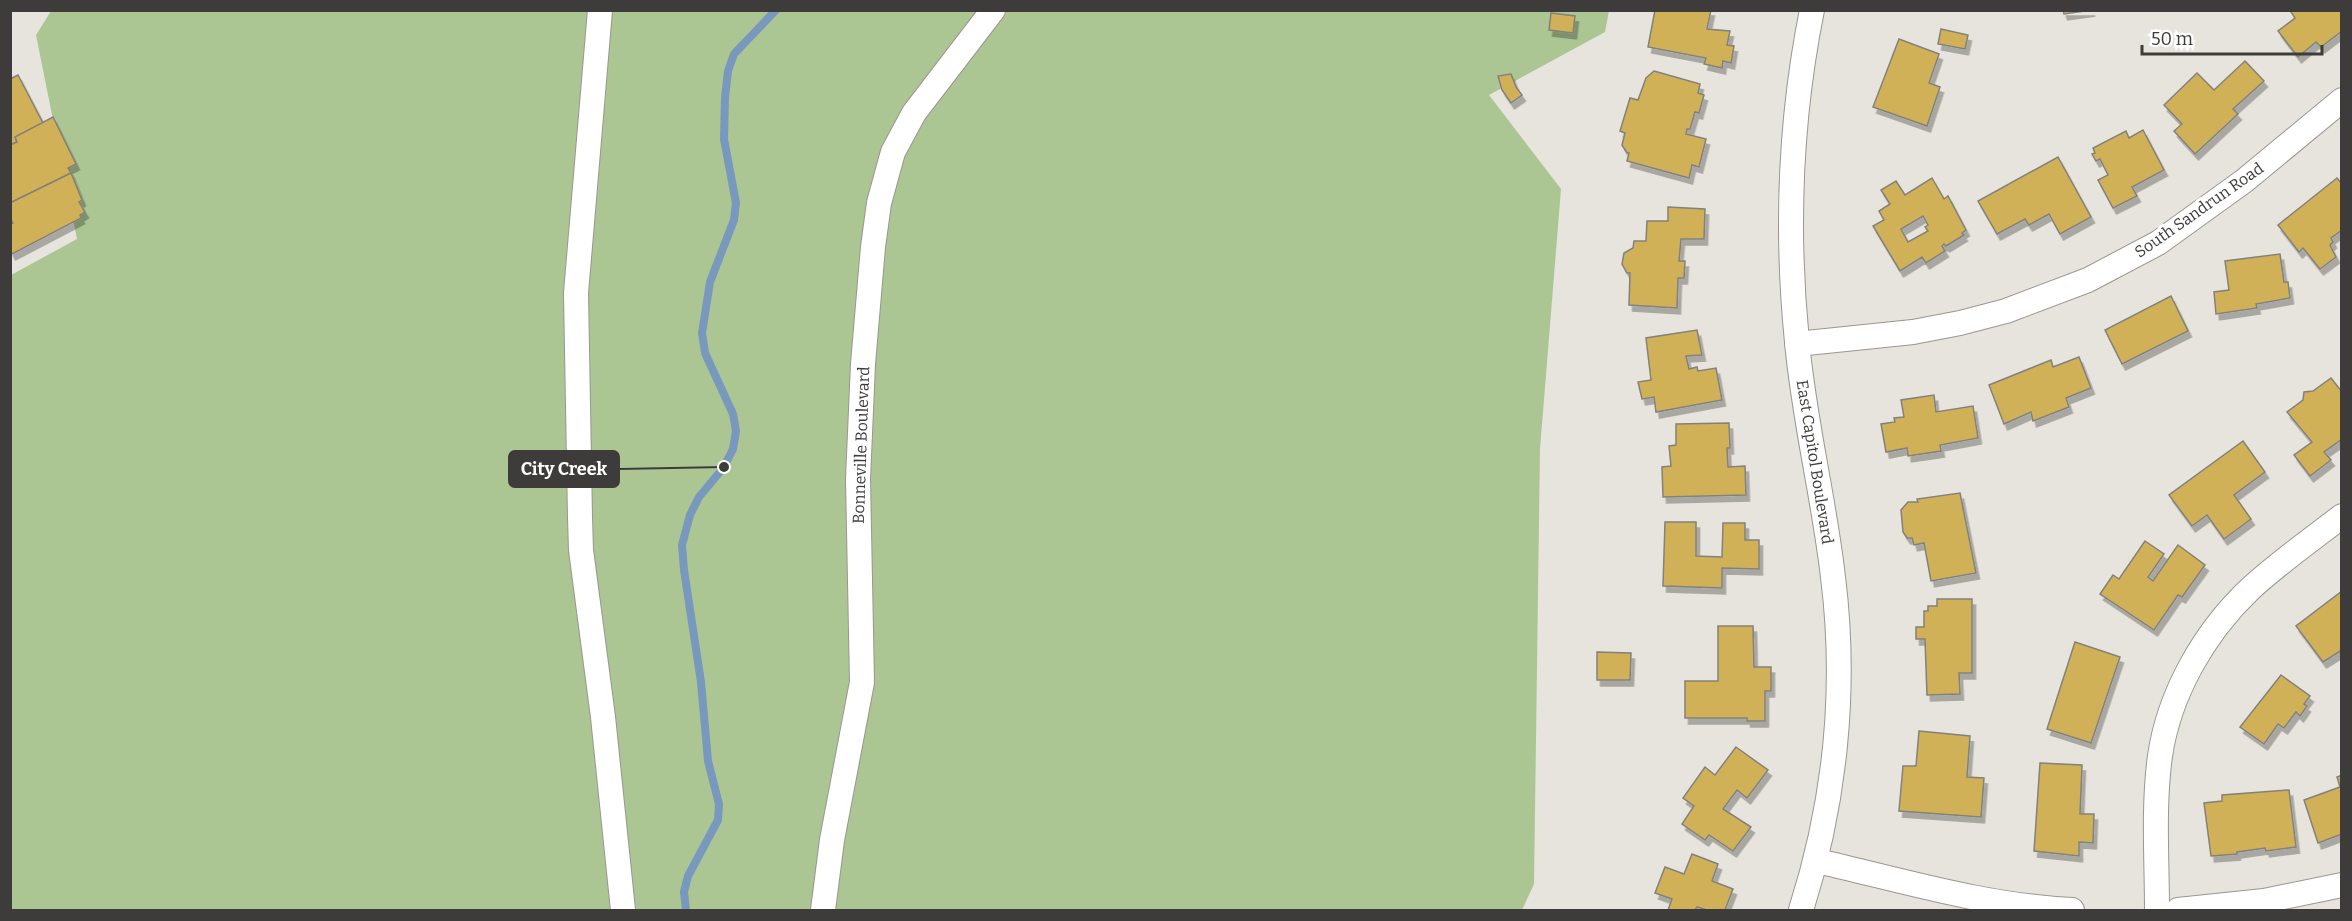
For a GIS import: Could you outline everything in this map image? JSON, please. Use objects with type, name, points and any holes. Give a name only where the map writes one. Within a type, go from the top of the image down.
[{"type":"street","points":[[600,10],[576,293],[580,517],[581,550],[603,717],[623,910]]},
{"type":"street","name":"Bonneville Boulevard","points":[[823,910],[830,852],[862,682],[858,479],[863,364],[879,203],[893,152],[914,113],[993,10]]},
{"type":"street","name":"East Capitol Boulevard","points":[[1801,910],[1817,861],[1836,746],[1839,686],[1838,628],[1833,577],[1803,396],[1792,283],[1793,165],[1799,97],[1812,10]]},
{"type":"street","name":"South Sandrun Road","points":[[1797,344],[1913,332],[1960,323],[2006,311],[2088,280],[2158,243],[2244,181],[2342,100]]},
{"type":"street","points":[[2157,910],[2156,813],[2160,755],[2171,713],[2184,680],[2229,610],[2271,571],[2342,516]]},
{"type":"street","points":[[1817,861],[1967,896],[2072,910]]},
{"type":"street","points":[[2178,910],[2264,901],[2342,885]]},
{"type":"green space","points":[[51,11],[1609,11],[1605,32],[1489,95],[1561,189],[1540,449],[1534,884],[1522,910],[11,910],[11,275],[77,239],[36,35]]},
{"type":"building","points":[[1655,10],[1711,10],[1707,29],[1730,31],[1727,45],[1734,46],[1731,63],[1723,61],[1722,68],[1704,64],[1706,58],[1648,47]]},
{"type":"building","points":[[2063,10],[2092,10],[2064,14]]},
{"type":"building","points":[[2292,10],[2342,10],[2342,31],[2321,47],[2316,42],[2298,57],[2278,31],[2295,18]]},
{"type":"building","points":[[1551,13],[1575,16],[1573,33],[1549,30]]},
{"type":"building","points":[[1941,29],[1968,35],[1965,49],[1938,44]]},
{"type":"building","points":[[1899,39],[1939,54],[1929,83],[1940,87],[1927,126],[1873,107]]},
{"type":"building","points":[[2245,61],[2264,81],[2233,109],[2238,114],[2195,154],[2174,131],[2182,124],[2164,105],[2197,73],[2214,90]]},
{"type":"building","points":[[1654,71],[1700,84],[1698,93],[1704,95],[1699,113],[1695,112],[1690,129],[1687,129],[1686,134],[1706,139],[1699,167],[1692,165],[1689,178],[1627,161],[1629,153],[1622,145],[1625,133],[1620,131],[1630,98],[1638,100],[1646,78]]},
{"type":"building","points":[[1511,74],[1522,95],[1511,103],[1502,90],[1498,76]]},
{"type":"building","points":[[18,75],[43,123],[15,137],[17,142],[10,145],[10,79]]},
{"type":"building","points":[[53,117],[76,164],[68,168],[71,173],[10,203],[10,145],[17,142],[15,137]]},
{"type":"building","points":[[2143,130],[2164,170],[2132,187],[2137,196],[2113,208],[2098,180],[2108,175],[2100,159],[2096,161],[2092,154],[2095,153],[2093,148],[2126,131],[2129,138]]},
{"type":"building","points":[[2058,157],[2091,217],[2060,234],[2049,214],[2029,225],[2025,219],[1997,234],[1978,201]]},
{"type":"building","points":[[71,173],[82,200],[79,202],[85,212],[80,215],[81,218],[12,254],[10,224],[13,223],[10,218],[10,203]]},
{"type":"building","points":[[1932,178],[1944,199],[1948,196],[1966,230],[1962,233],[1964,235],[1946,246],[1944,244],[1942,246],[1945,251],[1926,263],[1922,257],[1900,271],[1873,226],[1884,220],[1879,211],[1890,204],[1881,190],[1896,181],[1905,195]],"holes":[[[1923,216],[1928,225],[1925,227],[1928,231],[1908,242],[1901,229]]]},
{"type":"building","points":[[2337,178],[2342,184],[2342,230],[2331,238],[2333,242],[2330,245],[2336,257],[2320,269],[2303,248],[2299,252],[2278,225]]},
{"type":"building","points":[[1668,207],[1705,209],[1704,239],[1681,239],[1679,261],[1685,261],[1684,278],[1678,278],[1677,308],[1629,305],[1630,273],[1627,273],[1622,264],[1624,253],[1633,248],[1634,241],[1646,241],[1647,221],[1668,221]]},
{"type":"building","points":[[2280,254],[2284,282],[2288,282],[2290,298],[2256,304],[2257,308],[2216,314],[2214,292],[2229,290],[2225,261]]},
{"type":"building","points":[[2171,296],[2188,331],[2122,364],[2105,330]]},
{"type":"building","points":[[1697,330],[1702,355],[1686,356],[1689,369],[1697,367],[1698,371],[1716,368],[1722,400],[1656,412],[1654,397],[1642,399],[1638,382],[1651,380],[1646,338]]},
{"type":"building","points":[[2079,357],[2091,388],[2066,398],[2069,407],[2033,421],[2031,412],[2004,424],[1989,385],[2051,360],[2053,367]]},
{"type":"building","points":[[2331,378],[2342,392],[2342,439],[2324,452],[2331,460],[2310,476],[2294,455],[2312,442],[2287,412],[2303,400],[2304,392],[2313,391]]},
{"type":"building","points":[[1934,395],[1936,412],[1973,406],[1978,438],[1940,445],[1941,451],[1908,456],[1907,448],[1886,452],[1881,424],[1895,422],[1894,418],[1904,417],[1901,400]]},
{"type":"building","points":[[1729,423],[1728,467],[1745,466],[1746,495],[1663,497],[1662,467],[1671,466],[1669,446],[1676,445],[1676,424]]},
{"type":"building","points":[[2243,441],[2265,472],[2234,495],[2251,519],[2224,539],[2207,515],[2192,526],[2169,495]]},
{"type":"building","points":[[1960,493],[1976,573],[1931,581],[1924,543],[1914,545],[1912,538],[1907,538],[1903,532],[1901,510],[1908,502],[1918,502],[1917,499]]},
{"type":"building","points":[[1665,522],[1696,522],[1696,556],[1722,557],[1723,523],[1745,523],[1745,540],[1759,540],[1759,569],[1722,568],[1722,588],[1663,586]]},
{"type":"building","points":[[2145,541],[2164,554],[2148,577],[2153,581],[2178,545],[2205,565],[2182,597],[2178,595],[2154,630],[2100,594],[2113,575],[2119,579]]},
{"type":"building","points":[[2342,591],[2342,650],[2323,662],[2296,626]]},
{"type":"building","points":[[1937,599],[1972,599],[1972,673],[1959,673],[1960,694],[1927,695],[1925,639],[1916,639],[1916,627],[1924,627],[1924,611],[1928,611],[1928,606],[1937,606]]},
{"type":"building","points":[[1718,626],[1753,626],[1754,667],[1771,667],[1771,691],[1765,691],[1765,721],[1747,721],[1747,718],[1685,718],[1685,681],[1718,681]]},
{"type":"building","points":[[2075,642],[2120,657],[2091,743],[2047,729]]},
{"type":"building","points":[[1597,652],[1631,653],[1630,680],[1597,680]]},
{"type":"building","points":[[2281,675],[2310,696],[2300,716],[2296,712],[2284,728],[2278,724],[2264,744],[2240,727]]},
{"type":"building","points":[[1919,731],[1970,736],[1967,777],[1984,778],[1981,817],[1899,811],[1903,766],[1916,766]]},
{"type":"building","points":[[1736,747],[1768,770],[1747,798],[1737,790],[1723,809],[1751,827],[1733,851],[1709,835],[1705,840],[1682,824],[1694,806],[1683,798],[1705,767],[1715,775]]},
{"type":"building","points":[[2040,763],[2082,765],[2080,814],[2094,814],[2093,843],[2079,842],[2079,856],[2034,851]]},
{"type":"building","points":[[2342,775],[2342,834],[2318,843],[2304,800],[2340,787],[2337,777]]},
{"type":"building","points":[[2289,790],[2296,847],[2266,851],[2265,848],[2237,852],[2237,854],[2211,856],[2204,803],[2222,801],[2222,795]]},
{"type":"building","points":[[1692,854],[1718,864],[1712,881],[1733,889],[1725,910],[1707,910],[1697,907],[1695,910],[1668,910],[1672,899],[1655,893],[1665,867],[1684,874]]},
{"type":"waterway","points":[[686,910],[684,892],[688,876],[718,820],[719,804],[708,761],[701,682],[682,545],[690,515],[699,497],[724,467],[733,449],[736,431],[733,414],[705,353],[702,333],[710,282],[734,220],[736,203],[724,139],[725,97],[728,71],[734,54],[776,10]]},
{"type":"place","name":"City Creek","points":[[724,467]]}]
